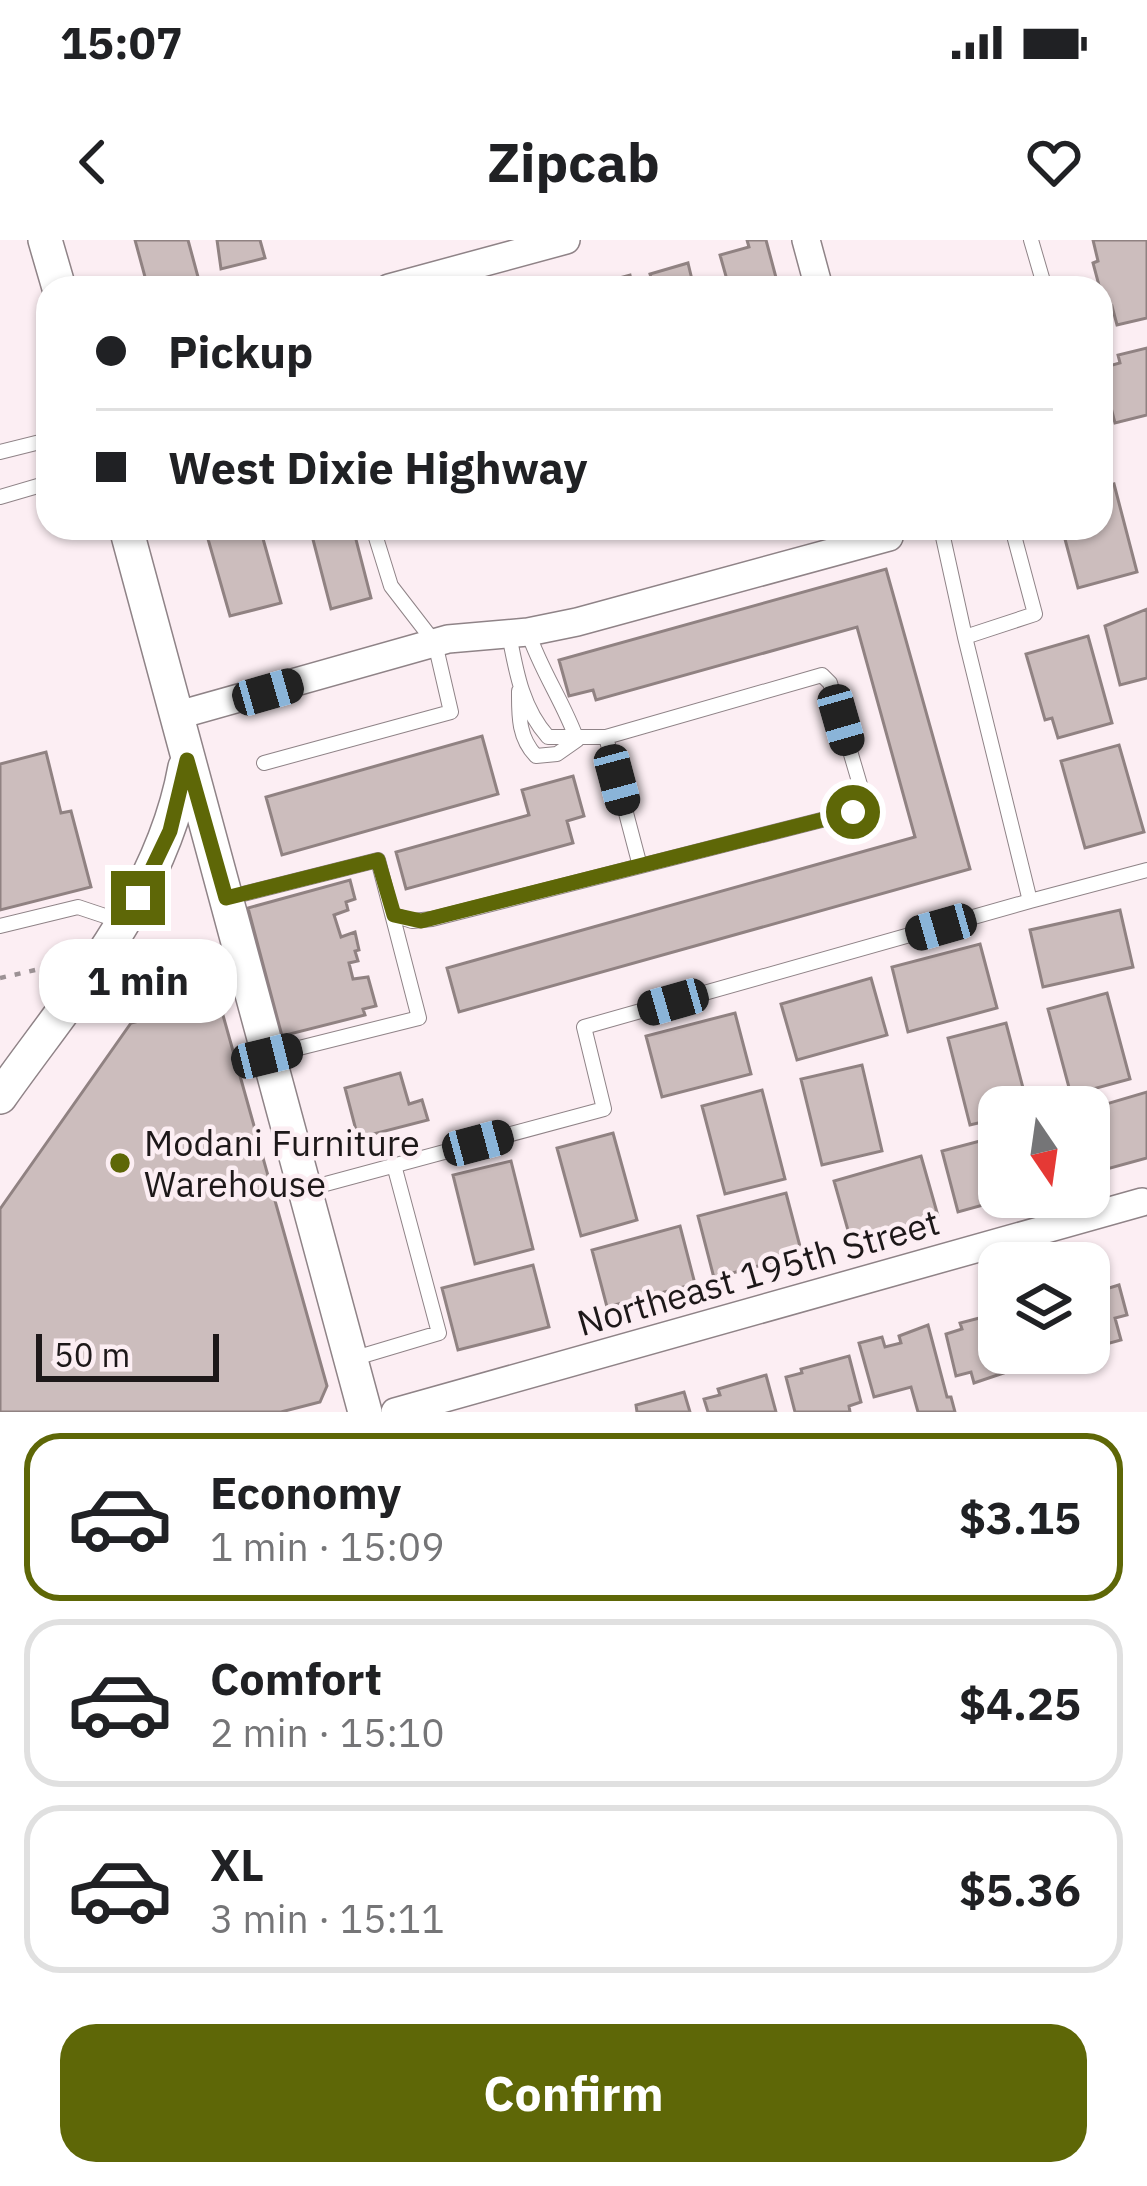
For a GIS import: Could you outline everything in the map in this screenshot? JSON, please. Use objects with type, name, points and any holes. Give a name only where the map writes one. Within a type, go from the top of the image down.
[{"type":"street","points":[[45,240],[56,276]]},
{"type":"street","points":[[433,276],[566,240]]},
{"type":"street","points":[[806,240],[816,276]]},
{"type":"street","points":[[129,540],[365,1412]]},
{"type":"street","points":[[175,716],[435,643],[518,633],[859,540]]},
{"type":"street","points":[[0,1097],[145,887],[170,831],[187,760]]},
{"type":"street","name":"Northeast 195th Street","points":[[395,1412],[1142,1202]]},
{"type":"lane","points":[[1031,240],[1042,276]]},
{"type":"lane","points":[[0,452],[36,443]]},
{"type":"lane","points":[[0,497],[36,486]]},
{"type":"lane","points":[[264,763],[451,712],[435,643],[391,586],[377,540]]},
{"type":"lane","points":[[943,540],[1030,902]]},
{"type":"lane","points":[[965,637],[1035,614],[1015,540]]},
{"type":"lane","points":[[394,915],[432,919],[853,812],[862,805],[830,682],[822,675],[606,737],[548,737],[536,723],[519,682],[518,633]]},
{"type":"lane","points":[[518,633],[569,717],[577,740]]},
{"type":"lane","points":[[606,737],[640,866]]},
{"type":"lane","points":[[226,898],[378,860],[394,915],[419,1018],[267,1056]]},
{"type":"lane","points":[[303,1190],[604,1109],[584,1027],[1147,870]]},
{"type":"lane","points":[[0,926],[78,907],[123,922]]},
{"type":"lane","points":[[351,1359],[439,1333],[394,1165]]},
{"type":"path","points":[[0,979],[53,966]]},
{"type":"building","points":[[135,240],[188,240],[198,276],[145,276]]},
{"type":"building","points":[[217,240],[260,240],[265,258],[221,269]]},
{"type":"building","points":[[747,240],[766,240],[776,276],[726,276],[720,255],[749,247]]},
{"type":"building","points":[[1093,240],[1147,240],[1147,318],[1117,325],[1113,276],[1096,276],[1093,263],[1098,261]]},
{"type":"building","points":[[688,263],[691,276],[651,276]]},
{"type":"building","points":[[1147,348],[1147,415],[1115,423],[1113,365],[1120,363],[1118,355]]},
{"type":"building","points":[[1113,484],[1137,572],[1078,588],[1065,540],[1113,540]]},
{"type":"building","points":[[208,540],[263,540],[281,603],[230,616]]},
{"type":"building","points":[[313,540],[356,540],[371,598],[331,609]]},
{"type":"building","points":[[886,569],[970,869],[459,1012],[447,968],[915,837],[857,627],[596,700],[593,690],[569,696],[559,660]]},
{"type":"building","points":[[1147,609],[1147,678],[1120,685],[1105,626]]},
{"type":"building","points":[[1088,636],[1112,723],[1058,738],[1052,718],[1045,720],[1026,654]]},
{"type":"building","points":[[482,736],[498,794],[282,855],[266,797]]},
{"type":"building","points":[[1119,745],[1144,832],[1085,848],[1061,761]]},
{"type":"building","points":[[46,752],[61,813],[71,811],[91,887],[0,910],[0,764]]},
{"type":"building","points":[[573,776],[584,816],[567,821],[573,843],[406,889],[396,852],[529,815],[522,790]]},
{"type":"building","points":[[350,880],[355,899],[346,902],[348,910],[334,915],[341,937],[355,932],[359,950],[355,951],[358,961],[349,963],[353,979],[368,977],[376,1006],[363,1009],[365,1015],[282,1036],[248,908]]},
{"type":"building","points":[[1120,910],[1133,967],[1043,987],[1030,930]]},
{"type":"building","points":[[980,944],[997,1008],[908,1032],[892,967]]},
{"type":"building","points":[[871,978],[887,1035],[797,1060],[781,1004]]},
{"type":"building","points":[[1107,993],[1130,1079],[1104,1086],[1069,1086],[1048,1009]]},
{"type":"building","points":[[219,1001],[327,1386],[320,1402],[281,1412],[0,1412],[0,1209],[131,1023]]},
{"type":"building","points":[[735,1013],[751,1074],[662,1097],[646,1036]]},
{"type":"building","points":[[1006,1023],[1022,1086],[978,1086],[978,1123],[970,1125],[948,1038]]},
{"type":"building","points":[[862,1065],[882,1151],[822,1165],[801,1079]]},
{"type":"building","points":[[400,1073],[409,1104],[422,1100],[428,1120],[358,1138],[345,1088]]},
{"type":"building","points":[[762,1090],[785,1179],[725,1194],[702,1106]]},
{"type":"building","points":[[1147,1092],[1147,1158],[1110,1168],[1110,1103]]},
{"type":"building","points":[[613,1133],[637,1220],[581,1236],[557,1148]]},
{"type":"building","points":[[978,1142],[978,1206],[958,1212],[942,1151]]},
{"type":"building","points":[[921,1156],[938,1216],[851,1241],[834,1181]]},
{"type":"building","points":[[511,1161],[533,1249],[475,1264],[453,1175]]},
{"type":"building","points":[[786,1193],[802,1254],[714,1278],[698,1216]]},
{"type":"building","points":[[680,1226],[695,1284],[607,1307],[592,1250]]},
{"type":"building","points":[[533,1265],[549,1327],[458,1350],[442,1288]]},
{"type":"building","points":[[1119,1285],[1127,1315],[1115,1318],[1121,1340],[1110,1343],[1110,1288]]},
{"type":"building","points":[[978,1318],[978,1374],[1001,1374],[974,1383],[971,1372],[956,1376],[946,1334],[962,1329],[960,1323]]},
{"type":"building","points":[[928,1325],[955,1412],[918,1412],[911,1387],[874,1397],[859,1343],[882,1337],[885,1347],[901,1343],[899,1336]]},
{"type":"building","points":[[849,1356],[861,1402],[849,1406],[850,1412],[795,1412],[786,1377]]},
{"type":"building","points":[[766,1375],[776,1412],[708,1412],[704,1399],[720,1395],[718,1389]]},
{"type":"building","points":[[684,1392],[690,1412],[637,1412],[636,1405]]},
{"type":"place","name":"Modani Furniture Warehouse","points":[[120,1163]]},
{"type":"route","points":[[138,898],[170,831],[187,760],[226,898],[378,860],[394,915],[421,921],[853,812]]}]
